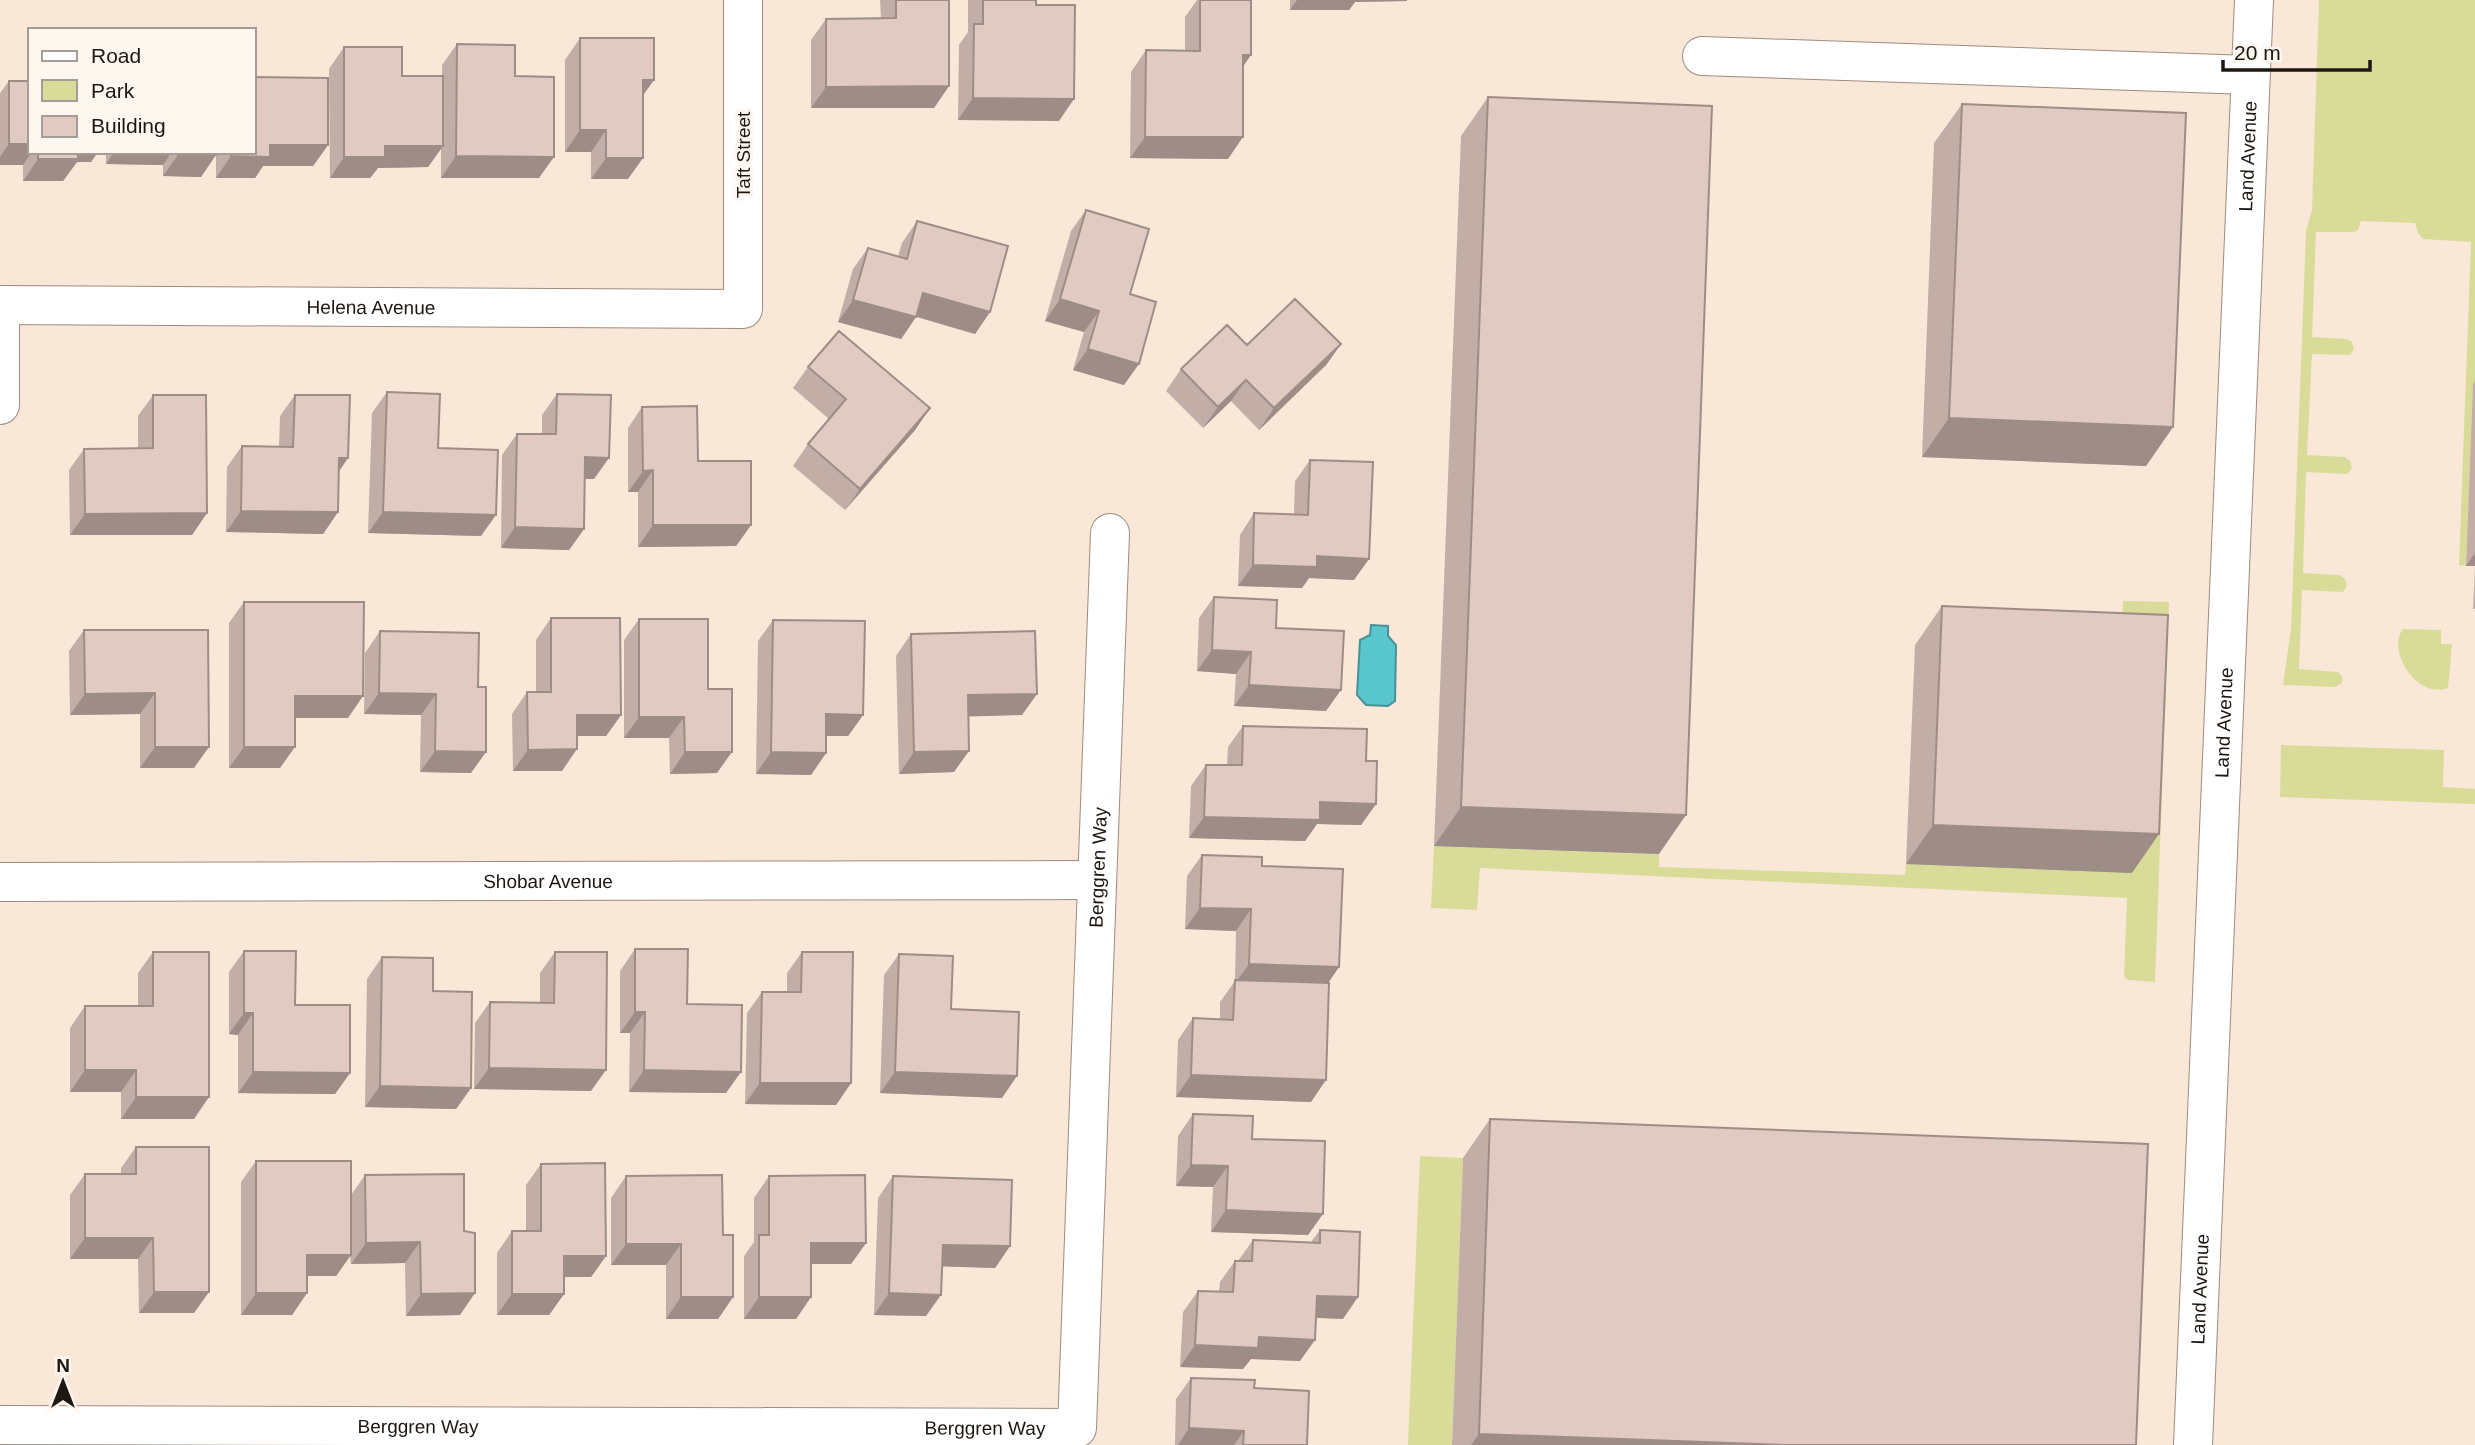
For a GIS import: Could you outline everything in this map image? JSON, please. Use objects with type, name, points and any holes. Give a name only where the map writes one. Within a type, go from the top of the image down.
[{"type":"street","name":"Taft Street","points":[[743,0],[743,309]]},
{"type":"street","name":"Land Avenue","points":[[2193,1445],[2253,0]]},
{"type":"street","points":[[1702,55],[2250,75]]},
{"type":"street","name":"Helena Avenue","points":[[0,305],[743,309]]},
{"type":"street","points":[[0,305],[0,405]]},
{"type":"street","name":"Berggren Way","points":[[0,1425],[1077,1428],[1110,533]]},
{"type":"street","name":"Shobar Avenue","points":[[0,882],[1097,880]]},
{"type":"green space","points":[[2319,0],[2475,0],[2475,384],[2466,566],[2459,565],[2471,242],[2423,239],[2415,223],[2361,221],[2358,230],[2354,232],[2316,232],[2312,337],[2347,339],[2352,342],[2354,349],[2350,355],[2312,354],[2307,455],[2345,457],[2352,468],[2347,474],[2306,472],[2303,573],[2340,575],[2347,586],[2343,592],[2302,590],[2299,669],[2338,672],[2342,683],[2335,687],[2283,685],[2291,629],[2306,231],[2312,210]]},
{"type":"green space","points":[[2123,601],[2169,602],[2155,982],[2128,980],[2124,976],[2127,898],[1480,868],[1477,910],[1431,908],[1434,846],[1659,854],[1659,867],[1905,875],[1906,864],[2121,645]]},
{"type":"green space","points":[[2403,629],[2441,630],[2441,644],[2452,644],[2448,688],[2436,690],[2426,687],[2407,671],[2398,649]]},
{"type":"green space","points":[[2281,745],[2444,750],[2443,787],[2475,789],[2475,804],[2280,797]]},
{"type":"green space","points":[[1420,1156],[1463,1158],[1452,1445],[1408,1445]]},
{"type":"water","points":[[1371,625],[1388,626],[1388,636],[1396,645],[1395,701],[1388,706],[1366,705],[1357,695],[1360,640],[1370,635]]},
{"type":"building","points":[[896,0],[949,0],[949,86],[826,87],[826,19],[896,18]]},
{"type":"building","points":[[983,0],[1036,0],[1036,5],[1075,5],[1074,99],[973,98],[974,24],[983,24]]},
{"type":"building","points":[[1200,0],[1251,0],[1251,55],[1243,55],[1243,137],[1145,137],[1146,50],[1200,51]]},
{"type":"building","points":[[580,38],[654,38],[654,80],[643,80],[643,158],[606,158],[606,130],[580,130]]},
{"type":"building","points":[[457,44],[515,45],[515,76],[554,77],[554,157],[456,156]]},
{"type":"building","points":[[344,47],[402,47],[402,76],[443,76],[443,146],[385,146],[385,157],[344,157]]},
{"type":"building","points":[[256,77],[328,78],[328,145],[270,145],[270,157],[231,156],[256,154]]},
{"type":"building","points":[[9,81],[28,81],[28,144],[9,144]]},
{"type":"building","points":[[1488,97],[1712,106],[1686,815],[1461,807]]},
{"type":"building","points":[[1962,104],[2186,113],[2173,427],[1949,418]]},
{"type":"building","points":[[38,154],[78,154],[78,159],[38,159]]},
{"type":"building","points":[[178,154],[216,154],[216,155]]},
{"type":"building","points":[[1086,210],[1149,229],[1130,294],[1156,302],[1139,364],[1088,349],[1099,311],[1060,299]]},
{"type":"building","points":[[917,221],[1008,246],[990,312],[923,293],[916,317],[853,300],[868,248],[907,259]]},
{"type":"building","points":[[1295,299],[1341,344],[1274,408],[1246,380],[1218,407],[1181,369],[1227,325],[1247,345]]},
{"type":"building","points":[[839,331],[930,408],[860,489],[808,444],[846,399],[808,367]]},
{"type":"building","points":[[387,392],[440,394],[438,448],[498,450],[496,515],[383,512]]},
{"type":"building","points":[[557,394],[611,395],[609,458],[585,457],[584,529],[515,527],[517,434],[556,434]]},
{"type":"building","points":[[153,395],[206,395],[207,513],[85,514],[84,449],[153,448]]},
{"type":"building","points":[[295,395],[350,395],[348,458],[339,458],[338,512],[241,511],[242,446],[293,447]]},
{"type":"building","points":[[697,406],[698,461],[751,461],[751,525],[653,525],[653,470],[643,471],[642,407]]},
{"type":"building","points":[[1310,460],[1373,462],[1369,559],[1317,556],[1317,567],[1253,565],[1254,513],[1308,515]]},
{"type":"building","points":[[1214,597],[1277,600],[1276,628],[1344,631],[1341,690],[1249,685],[1251,652],[1212,650]]},
{"type":"building","points":[[244,602],[364,602],[363,696],[295,696],[295,747],[244,747]]},
{"type":"building","points":[[1942,606],[2168,615],[2159,834],[1933,825]]},
{"type":"building","points":[[551,618],[620,618],[621,715],[577,715],[577,749],[528,750],[527,692],[551,692]]},
{"type":"building","points":[[639,619],[708,619],[708,689],[732,689],[732,752],[685,752],[684,717],[639,717]]},
{"type":"building","points":[[773,620],[865,621],[863,715],[826,714],[826,753],[771,752]]},
{"type":"building","points":[[84,630],[208,630],[209,747],[155,747],[155,693],[85,694]]},
{"type":"building","points":[[380,631],[479,633],[478,687],[486,687],[486,752],[435,751],[436,694],[379,693]]},
{"type":"building","points":[[1035,631],[1037,694],[968,695],[969,751],[914,752],[911,634]]},
{"type":"building","points":[[1243,726],[1367,729],[1366,761],[1377,761],[1376,804],[1320,802],[1320,820],[1204,817],[1206,765],[1242,765]]},
{"type":"building","points":[[1202,855],[1262,857],[1262,866],[1343,869],[1339,967],[1249,964],[1251,909],[1200,908]]},
{"type":"building","points":[[635,949],[688,949],[687,1004],[742,1005],[741,1072],[644,1070],[645,1012],[635,1012]]},
{"type":"building","points":[[244,951],[296,951],[295,1005],[350,1005],[350,1073],[253,1072],[253,1013],[244,1013]]},
{"type":"building","points":[[153,952],[209,952],[209,1097],[136,1097],[136,1070],[85,1070],[85,1006],[153,1006]]},
{"type":"building","points":[[555,952],[607,952],[606,1070],[489,1068],[490,1002],[554,1003]]},
{"type":"building","points":[[802,952],[853,952],[851,1083],[760,1083],[762,992],[801,992]]},
{"type":"building","points":[[899,954],[953,956],[951,1009],[1019,1012],[1017,1076],[895,1072]]},
{"type":"building","points":[[382,957],[433,958],[433,991],[472,992],[471,1088],[380,1086]]},
{"type":"building","points":[[1235,980],[1329,983],[1326,1080],[1191,1075],[1193,1018],[1233,1020]]},
{"type":"building","points":[[1193,1114],[1253,1116],[1252,1139],[1325,1141],[1323,1214],[1226,1210],[1228,1166],[1191,1165]]},
{"type":"building","points":[[1490,1119],[2148,1144],[2136,1445],[1786,1445],[1479,1434]]},
{"type":"building","points":[[136,1147],[209,1147],[209,1292],[154,1292],[153,1238],[85,1238],[85,1174],[136,1174]]},
{"type":"building","points":[[256,1161],[351,1161],[351,1255],[307,1255],[307,1293],[256,1293]]},
{"type":"building","points":[[605,1163],[606,1256],[564,1256],[564,1294],[512,1294],[512,1231],[541,1231],[541,1164]]},
{"type":"building","points":[[464,1174],[464,1231],[475,1233],[475,1293],[421,1294],[420,1242],[366,1243],[365,1175]]},
{"type":"building","points":[[722,1175],[723,1235],[733,1235],[733,1297],[681,1297],[681,1244],[626,1244],[626,1176]]},
{"type":"building","points":[[865,1175],[866,1243],[811,1243],[811,1297],[759,1297],[759,1235],[769,1235],[769,1176]]},
{"type":"building","points":[[893,1176],[1012,1180],[1010,1246],[943,1245],[941,1295],[889,1293]]},
{"type":"building","points":[[1320,1230],[1360,1232],[1358,1297],[1317,1296],[1315,1340],[1259,1337],[1258,1348],[1195,1345],[1198,1291],[1233,1292],[1235,1261],[1252,1261],[1253,1240],[1320,1243]]},
{"type":"building","points":[[1191,1378],[1255,1380],[1254,1388],[1309,1391],[1307,1445],[1243,1445],[1244,1431],[1189,1428]]}]
